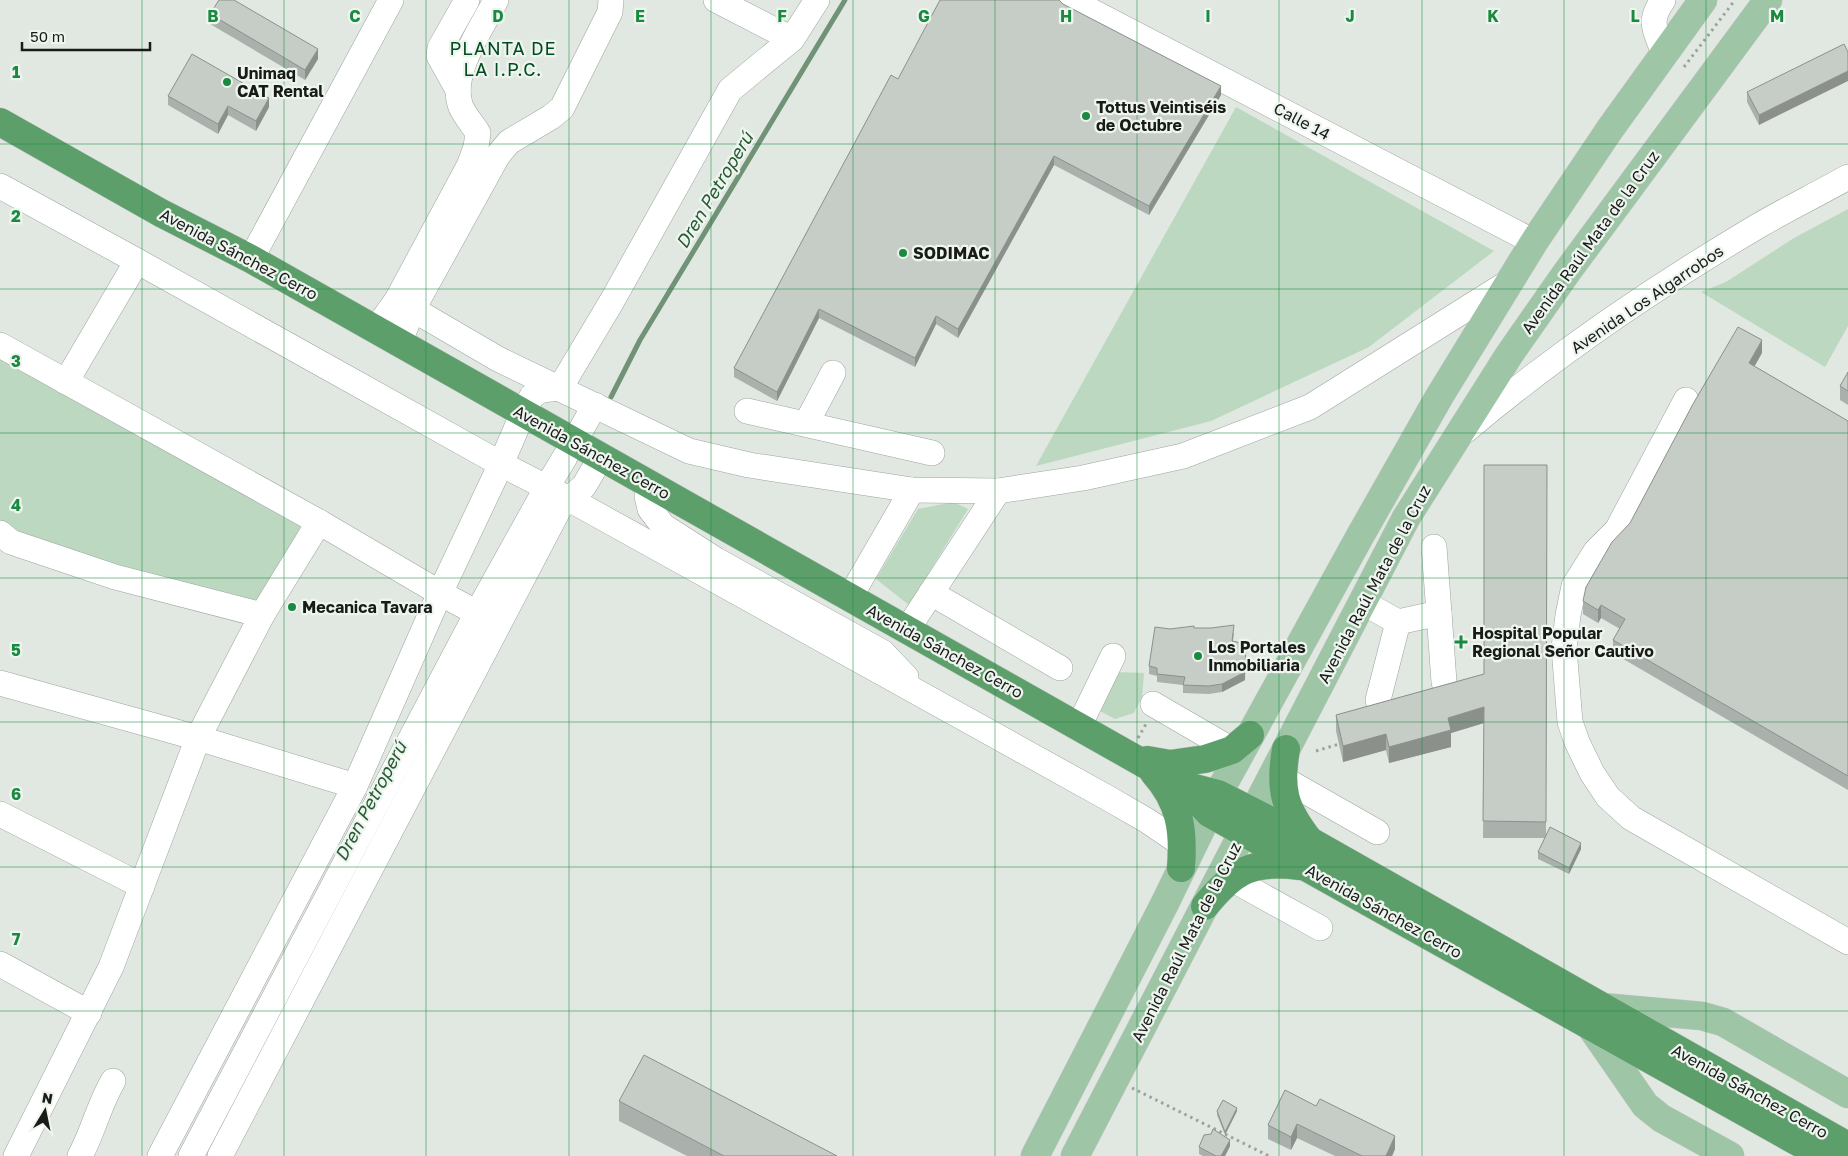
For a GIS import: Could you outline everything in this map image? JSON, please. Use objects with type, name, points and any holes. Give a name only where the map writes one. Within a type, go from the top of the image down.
[{"type":"highway","name":"Avenida Sánchez Cerro","points":[[0,122],[376,329],[1213,803],[1596,1017],[1823,1156]]},
{"type":"highway","points":[[1142,762],[1170,764],[1190,762],[1241,742]]},
{"type":"highway","points":[[1205,906],[1230,878],[1242,871],[1265,865],[1283,864],[1307,854],[1296,822],[1288,810],[1282,778],[1286,748]]},
{"type":"highway","points":[[1142,762],[1170,794],[1181,826],[1182,856]]},
{"type":"highway","name":"Avenida Sánchez Cerro","points":[[1596,1017],[1848,1146]]},
{"type":"main road","name":"Avenida Raúl Mata de la Cruz","points":[[1035,1156],[1164,906],[1182,856],[1213,803],[1241,742],[1335,582],[1434,405],[1534,242],[1610,129],[1703,0]]},
{"type":"main road","name":"Avenida Raúl Mata de la Cruz","points":[[1075,1156],[1406,518],[1509,355],[1768,0]]},
{"type":"main road","points":[[1335,582],[1322,611],[1315,644],[1316,654],[1323,655],[1331,651],[1350,627]]},
{"type":"main road","name":"Avenida Sánchez Cerro","points":[[1730,1156],[1661,1118],[1645,1105],[1596,1017],[1702,1016],[1723,1022],[1848,1094]]},
{"type":"street","points":[[251,259],[390,0]]},
{"type":"street","points":[[467,0],[440,48],[439,56],[458,90],[461,107],[478,133],[500,142],[509,142]]},
{"type":"street","points":[[458,90],[463,64],[496,0]]},
{"type":"street","points":[[376,329],[405,305],[498,155],[509,142],[551,117],[562,108],[610,12],[611,0]]},
{"type":"street","points":[[716,0],[792,39]]},
{"type":"street","points":[[560,388],[612,301],[730,90],[792,39],[817,0]]},
{"type":"street","name":"Calle 14","points":[[1070,0],[1534,242]]},
{"type":"street","points":[[1651,4],[1653,22],[1664,54]]},
{"type":"street","points":[[399,342],[405,305],[468,166],[476,147],[478,133]]},
{"type":"street","name":"Avenida Los Algarrobos","points":[[1457,437],[1502,400],[1622,312],[1759,226],[1848,177]]},
{"type":"street","points":[[0,186],[501,464],[569,499],[1146,820],[1182,856]]},
{"type":"street","points":[[66,382],[137,261]]},
{"type":"street","points":[[405,305],[498,359],[689,451],[718,459],[912,490],[998,491],[1083,478],[1183,456],[1310,408],[1509,282]]},
{"type":"street","points":[[0,345],[477,612]]},
{"type":"street","points":[[806,424],[833,373]]},
{"type":"street","points":[[160,1156],[355,786],[440,593],[523,413],[532,396],[542,390],[560,388]]},
{"type":"street","points":[[1686,400],[1617,530],[1596,551],[1574,586],[1564,648],[1570,722],[1592,773],[1608,797],[1631,818],[1848,942]]},
{"type":"street","points":[[582,428],[595,405]]},
{"type":"street","points":[[748,411],[932,453]]},
{"type":"street","points":[[220,1156],[560,507],[584,486],[601,457]]},
{"type":"street","points":[[191,1156],[477,612],[565,458]]},
{"type":"street","points":[[648,483],[647,496],[650,509],[663,526],[716,560],[882,652],[926,697]]},
{"type":"street","points":[[850,597],[912,490]]},
{"type":"street","points":[[907,630],[998,491]]},
{"type":"street","points":[[16,1156],[111,967],[198,738],[262,616],[319,522]]},
{"type":"street","points":[[0,533],[10,542],[115,578],[262,616]]},
{"type":"street","points":[[1434,547],[1444,682]]},
{"type":"street","points":[[931,593],[1060,668]]},
{"type":"street","points":[[1362,602],[1398,622],[1439,613]]},
{"type":"street","points":[[1378,700],[1398,622]]},
{"type":"street","points":[[1079,726],[1114,656]]},
{"type":"street","points":[[0,683],[198,738],[355,786]]},
{"type":"street","points":[[1153,704],[1241,742]]},
{"type":"street","points":[[1282,778],[1377,832]]},
{"type":"street","points":[[0,814],[142,886]]},
{"type":"street","points":[[1230,878],[1320,928]]},
{"type":"street","points":[[0,964],[89,1012]]},
{"type":"street","points":[[80,1156],[89,1140],[103,1099],[113,1081]]},
{"type":"path","points":[[1316,751],[1339,744]]},
{"type":"path","points":[[1127,1086],[1269,1156]]},
{"type":"green space","points":[[1236,107],[1494,251],[1369,347],[1211,421],[1036,466]]},
{"type":"green space","points":[[1848,209],[1848,326],[1825,367],[1701,292],[1726,282],[1794,238]]},
{"type":"green space","points":[[0,354],[304,520],[260,602],[100,569],[0,524]]},
{"type":"green space","points":[[953,502],[968,509],[909,605],[876,579],[918,509]]},
{"type":"green space","points":[[1115,672],[1144,673],[1142,697],[1134,713],[1115,719],[1096,709]]},
{"type":"building","points":[[219,0],[234,0],[318,49],[305,70],[210,14]]},
{"type":"building","points":[[940,0],[1059,0],[1063,4],[1221,86],[1149,206],[1054,156],[958,329],[936,316],[915,358],[819,309],[777,392],[734,368],[891,75],[898,79]]},
{"type":"building","points":[[1844,44],[1848,52],[1848,71],[1759,115],[1747,92]]},
{"type":"building","points":[[192,54],[269,98],[256,121],[228,106],[218,124],[168,96]]},
{"type":"building","points":[[1738,327],[1762,340],[1749,363],[1848,421],[1848,776],[1613,640],[1625,619],[1601,605],[1598,610],[1583,601],[1586,587],[1612,542],[1630,523],[1693,404]]},
{"type":"building","points":[[1848,372],[1848,391],[1840,386]]},
{"type":"building","points":[[1484,465],[1547,465],[1546,822],[1483,821],[1484,707],[1448,718],[1451,730],[1389,747],[1386,734],[1343,746],[1336,715],[1484,674]]},
{"type":"building","points":[[1234,625],[1232,641],[1246,644],[1245,672],[1222,684],[1209,686],[1183,685],[1185,677],[1157,674],[1157,668],[1149,666],[1155,627],[1170,629],[1194,626],[1194,628],[1211,628]]},
{"type":"building","points":[[1550,827],[1581,843],[1569,868],[1538,852]]},
{"type":"building","points":[[644,1055],[837,1156],[724,1156],[619,1101]]},
{"type":"building","points":[[1285,1090],[1316,1106],[1320,1099],[1395,1136],[1386,1156],[1362,1156],[1297,1124],[1291,1137],[1268,1125]]},
{"type":"building","points":[[1223,1100],[1237,1108],[1225,1132],[1217,1111]]},
{"type":"building","points":[[1213,1129],[1230,1140],[1221,1156],[1216,1156],[1199,1147],[1204,1135],[1211,1134]]},
{"type":"waterway","name":"Dren Petroperú","points":[[611,397],[640,340],[845,0]]},
{"type":"place","name":"Unimaq CAT Rental","points":[[227,82]]},
{"type":"place","name":"Tottus Veintiséis de Octubre","points":[[1086,116]]},
{"type":"place","name":"SODIMAC","points":[[903,253]]},
{"type":"place","name":"Mecanica Tavara","points":[[292,607]]},
{"type":"place","name":"Hospital Popular Regional Señor Cautivo","points":[[1461,642]]},
{"type":"place","name":"Los Portales Inmobiliaria","points":[[1198,656]]},
{"type":"district","name":"PLANTA DE LA I.P.C.","points":[[503,58]]}]
